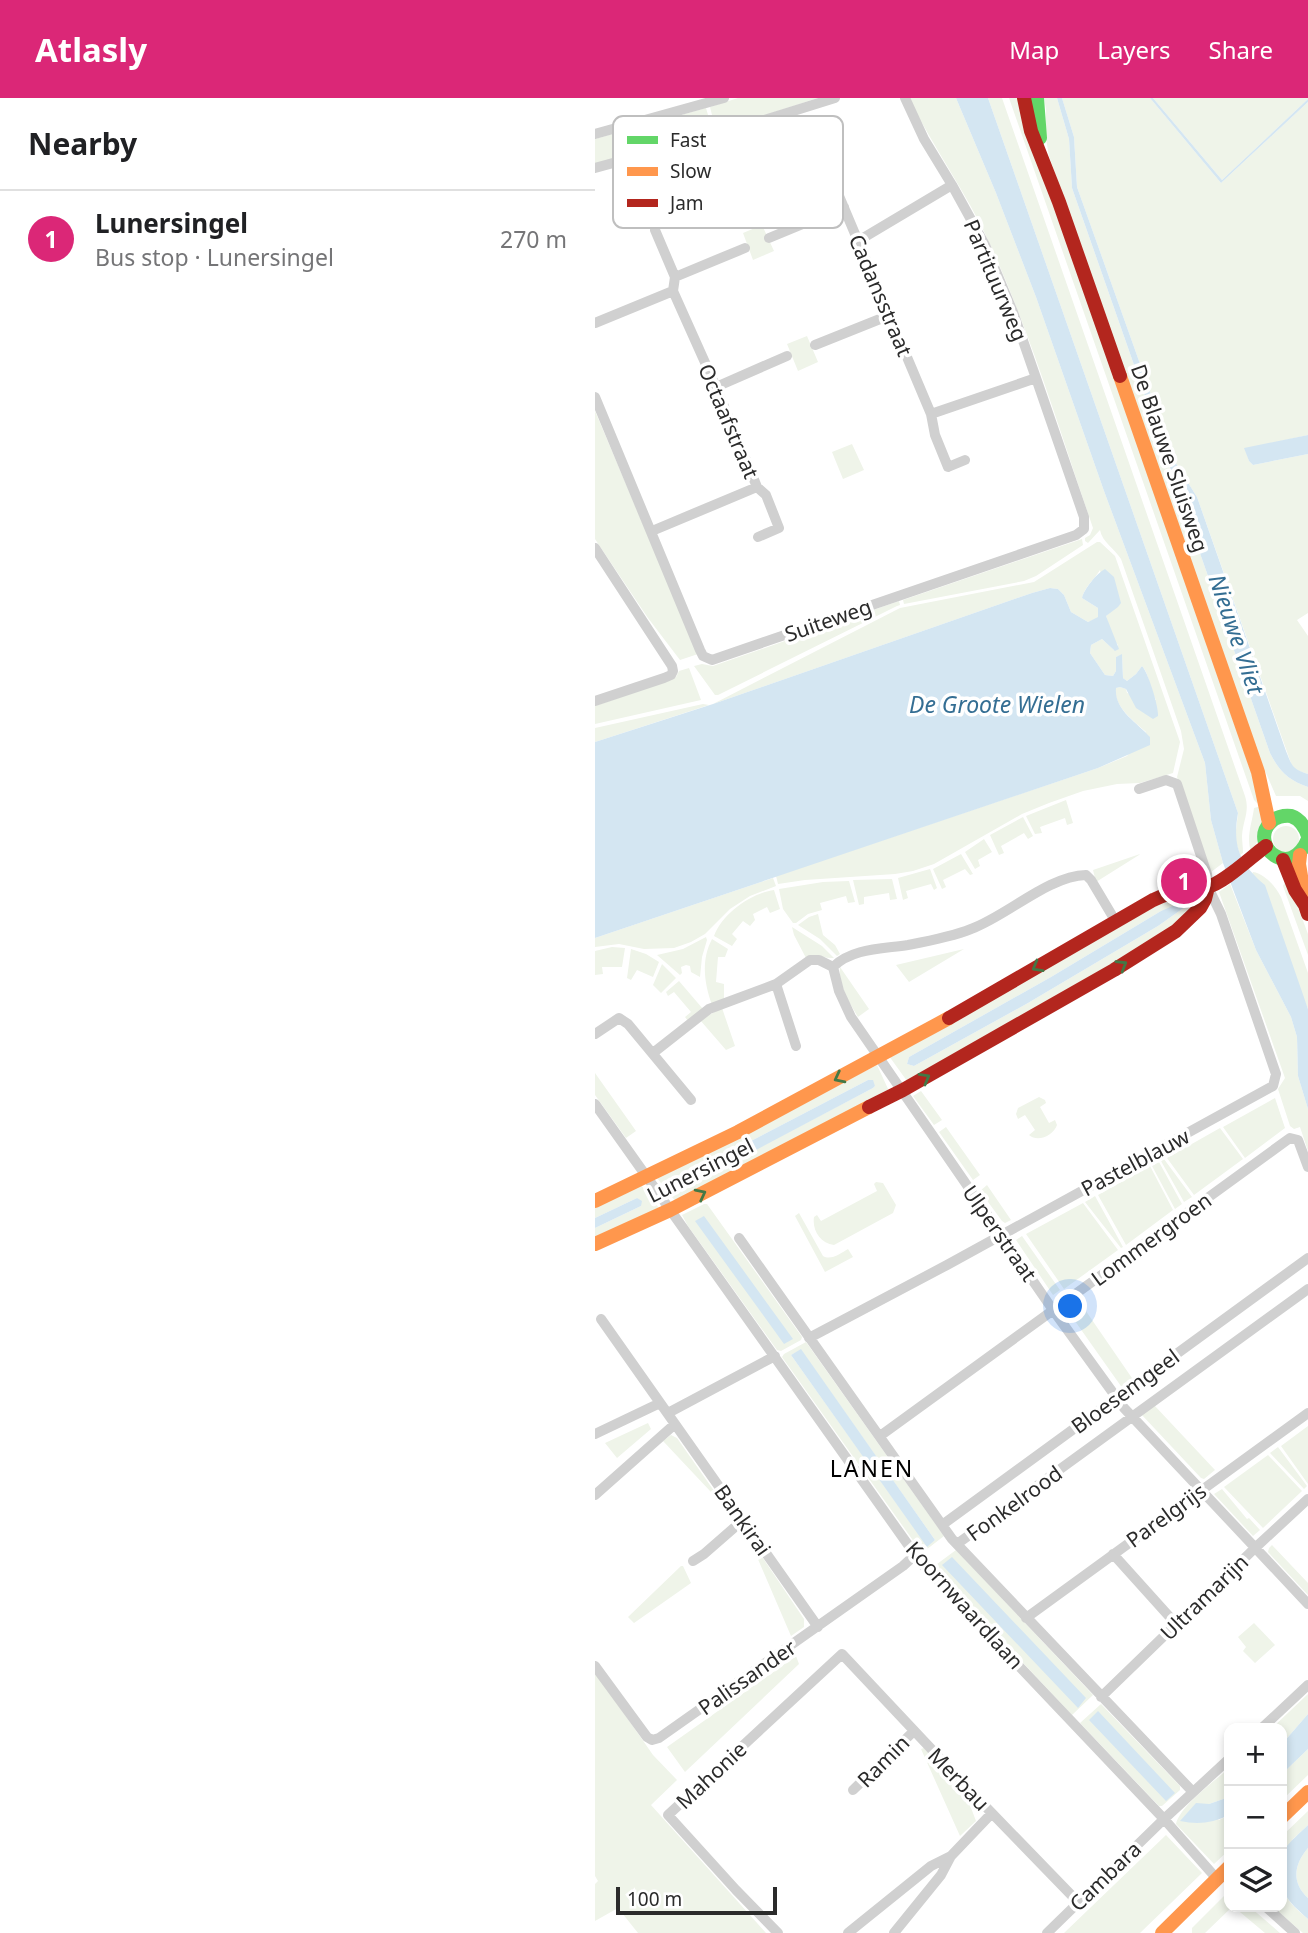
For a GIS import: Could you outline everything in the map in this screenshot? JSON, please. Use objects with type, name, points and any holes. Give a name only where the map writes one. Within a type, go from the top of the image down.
[{"type":"street","points":[[660,116],[724,98]]},
{"type":"street","points":[[777,116],[835,98]]},
{"type":"street","name":"Partituurweg","points":[[905,98],[924,139],[985,245],[1013,312],[1036,378]]},
{"type":"street","name":"De Blauwe Sluisweg","points":[[1024,98],[1031,131],[1258,772],[1269,823]]},
{"type":"street","name":"De Blauwe Sluisweg","points":[[1037,98],[1042,159]]},
{"type":"street","points":[[595,134],[613,129]]},
{"type":"street","points":[[595,169],[613,164]]},
{"type":"street","points":[[858,241],[952,185]]},
{"type":"street","name":"Cadansstraat","points":[[844,207],[931,414],[935,436],[948,467],[965,460]]},
{"type":"street","points":[[769,238],[793,228]]},
{"type":"street","points":[[595,323],[673,291],[675,277],[655,230]]},
{"type":"street","points":[[675,277],[745,248]]},
{"type":"street","name":"Octaafstraat","points":[[673,291],[757,487],[766,495],[779,528],[758,537]]},
{"type":"street","points":[[815,345],[890,315]]},
{"type":"street","points":[[716,387],[787,356]]},
{"type":"street","points":[[931,414],[1036,378]]},
{"type":"street","name":"Suiteweg","points":[[595,397],[703,656],[712,660],[1081,533],[1085,524],[1084,517],[1036,378]]},
{"type":"street","points":[[652,531],[757,487]]},
{"type":"street","points":[[595,548],[673,671],[664,678],[595,701]]},
{"type":"street","name":"De Blauwe Sluisweg","points":[[1258,772],[1286,816]]},
{"type":"street","name":"Pastelblauw","points":[[809,1338],[1273,1086],[1276,1074],[1177,784],[1166,780],[1139,789]]},
{"type":"street","points":[[1273,853],[1290,859],[1300,855],[1305,849],[1307,832],[1297,819],[1286,816],[1275,819],[1269,823],[1264,834],[1273,853],[1307,909]]},
{"type":"street","name":"Lunersingel","points":[[595,1200],[646,1177],[879,1057],[1153,900],[1171,892],[1212,884],[1273,853]]},
{"type":"street","points":[[1300,855],[1299,864],[1307,909]]},
{"type":"street","points":[[653,1053],[709,1009],[776,984],[810,960],[819,960],[833,967],[838,961],[856,953],[929,941],[972,929],[1055,883],[1080,875],[1086,875],[1091,880],[1116,922]]},
{"type":"street","name":"Lunersingel","points":[[595,1244],[670,1210],[903,1090],[1051,1007],[1176,932],[1200,908],[1212,884]]},
{"type":"street","name":"Ulperstraat","points":[[833,967],[839,990],[851,1017],[1053,1310],[1117,1397],[1132,1417],[1308,1604]]},
{"type":"street","points":[[776,984],[796,1046]]},
{"type":"street","points":[[595,1034],[619,1018],[628,1024],[691,1100]]},
{"type":"street","name":"Koornwaardlaan","points":[[595,1104],[915,1555],[1224,1872]]},
{"type":"street","name":"Lommergroen","points":[[880,1436],[1290,1138],[1298,1140],[1308,1167]]},
{"type":"street","name":"Koornwaardlaan","points":[[739,1238],[957,1544],[1190,1795]]},
{"type":"street","name":"Bloesemgeel","points":[[942,1525],[1308,1258]]},
{"type":"street","name":"Fonkelrood","points":[[957,1544],[1308,1289]]},
{"type":"street","name":"Bankirai","points":[[601,1320],[818,1627]]},
{"type":"street","points":[[668,1413],[775,1356]]},
{"type":"street","points":[[595,1434],[660,1403]]},
{"type":"street","name":"Parelgrijs","points":[[1026,1618],[1308,1413]]},
{"type":"street","points":[[595,1495],[675,1424]]},
{"type":"street","name":"Ultramarijn","points":[[1101,1698],[1308,1499]]},
{"type":"street","points":[[693,1561],[704,1555],[743,1520]]},
{"type":"street","points":[[1114,1554],[1176,1624]]},
{"type":"street","name":"Palissander","points":[[595,1666],[647,1738],[659,1738],[818,1627],[915,1555]]},
{"type":"street","name":"Merbau","points":[[842,1654],[1078,1902]]},
{"type":"street","name":"Mahonie","points":[[778,1933],[668,1815],[842,1654]]},
{"type":"street","points":[[1267,1723],[1308,1685]]},
{"type":"street","name":"Ramin","points":[[853,1790],[913,1731]]},
{"type":"street","name":"Cambara","points":[[1047,1933],[1224,1764]]},
{"type":"street","points":[[1287,1812],[1308,1792]]},
{"type":"street","points":[[894,1933],[941,1875],[951,1856],[992,1813]]},
{"type":"street","points":[[848,1933],[931,1866],[951,1856]]},
{"type":"street","points":[[1162,1933],[1224,1874]]},
{"type":"street","points":[[905,1888],[918,1903]]},
{"type":"street","points":[[1272,1912],[1295,1933]]},
{"type":"shaded area","points":[[738,98],[818,98],[762,116],[712,116],[710,107]]},
{"type":"shaded area","points":[[909,98],[956,98],[996,193],[1205,763],[1211,820],[1223,863],[1211,872],[1177,777],[1184,749],[1181,731],[1121,559],[1103,538],[1100,530],[1088,543],[1085,541],[1093,528],[1018,312],[980,223]]},
{"type":"shaded area","points":[[988,98],[1002,98],[1245,796],[1247,807],[1242,836],[1243,853],[1240,855],[1235,839],[1238,813]]},
{"type":"shaded area","points":[[1009,98],[1017,98],[1261,801],[1257,803],[1254,800]]},
{"type":"shaded area","points":[[1044,98],[1057,98],[1069,139],[1072,188],[1270,753],[1285,774],[1308,787],[1308,801],[1300,796],[1276,796],[1259,757],[1049,156]]},
{"type":"shaded area","points":[[1062,98],[1150,98],[1221,183],[1308,102],[1308,435],[1245,449],[1253,465],[1308,454],[1308,613],[1297,620],[1308,636],[1308,774],[1292,766],[1197,497],[1175,462],[1077,187],[1074,137]]},
{"type":"shaded area","points":[[1153,98],[1308,98],[1308,99],[1222,180]]},
{"type":"shaded area","points":[[706,108],[708,116],[677,116]]},
{"type":"shaded area","points":[[613,134],[613,160],[595,165],[595,139]]},
{"type":"shaded area","points":[[763,228],[774,251],[753,260],[743,233]]},
{"type":"shaded area","points":[[807,336],[818,362],[798,371],[787,344]]},
{"type":"shaded area","points":[[595,411],[698,654],[680,660],[595,539]]},
{"type":"shaded area","points":[[852,444],[864,470],[843,479],[832,452]]},
{"type":"shaded area","points":[[1082,539],[1083,545],[1024,581],[904,604],[903,600]]},
{"type":"shaded area","points":[[1097,542],[1115,556],[1180,742],[1173,773],[1140,783],[1117,784],[1083,791],[1049,803],[1022,814],[934,864],[913,871],[778,884],[776,876],[1127,756],[1146,732],[1121,708],[1115,688],[1120,687],[1126,689],[1127,693],[1156,700],[1148,677],[1142,666],[1127,681],[1123,678],[1122,655],[1116,657],[1116,671],[1113,676],[1105,675],[1090,653],[1091,645],[1102,639],[1114,650],[1118,645],[1113,639],[1106,616],[1109,613],[1100,570],[1082,598],[1098,608],[1098,618],[1088,622],[1071,612],[1064,595],[1058,589],[1050,588],[713,704],[900,608],[1034,582]]},
{"type":"shaded area","points":[[899,601],[900,605],[718,695],[715,695],[694,666],[713,666]]},
{"type":"shaded area","points":[[689,668],[701,700],[595,724],[595,706],[665,682],[676,677],[679,671]]},
{"type":"shaded area","points":[[703,704],[709,705],[595,742],[595,728]]},
{"type":"shaded area","points":[[1066,800],[1073,823],[1067,825],[1065,818],[1040,827],[1042,833],[1035,834],[1026,816]]},
{"type":"shaded area","points":[[1261,806],[1261,830],[1251,852],[1249,835],[1254,808]]},
{"type":"shaded area","points":[[1023,817],[1033,836],[1028,839],[1024,833],[1001,846],[1004,853],[999,855],[990,835]]},
{"type":"shaded area","points":[[1286,826],[1295,830],[1299,839],[1295,848],[1286,852],[1277,848],[1273,839],[1277,830]]},
{"type":"shaded area","points":[[984,839],[992,852],[978,860],[980,866],[975,869],[965,852]]},
{"type":"shaded area","points":[[961,854],[973,874],[970,875],[965,869],[943,880],[946,887],[942,889],[933,869]]},
{"type":"shaded area","points":[[1139,855],[1096,882],[1093,870]]},
{"type":"shaded area","points":[[930,869],[937,888],[934,890],[931,884],[906,891],[908,898],[903,900],[898,878]]},
{"type":"shaded area","points":[[1253,872],[1269,881],[1281,897],[1308,973],[1308,1009],[1252,874]]},
{"type":"shaded area","points":[[773,878],[776,886],[750,896],[730,909],[705,934],[691,942],[674,948],[644,949],[619,944],[595,947],[595,938]]},
{"type":"shaded area","points":[[892,879],[897,899],[890,900],[889,893],[864,897],[864,904],[859,905],[853,880]]},
{"type":"shaded area","points":[[849,881],[855,902],[848,903],[846,896],[820,903],[822,910],[808,914],[796,923],[793,923],[783,909],[779,889]]},
{"type":"shaded area","points":[[1285,882],[1289,883],[1308,934],[1308,955],[1283,886]]},
{"type":"shaded area","points":[[1230,884],[1256,950],[1291,1017],[1297,1037],[1298,1076],[1308,1109],[1308,1151],[1300,1127],[1294,1129],[1290,1126],[1278,1089],[1285,1078],[1219,892]]},
{"type":"shaded area","points":[[774,890],[780,909],[770,913],[767,907],[753,914],[755,920],[750,926],[743,921],[732,934],[737,939],[732,946],[714,936],[724,920],[738,906],[756,895]]},
{"type":"shaded area","points":[[1198,891],[1201,899],[1176,927],[907,1081],[889,1056],[1152,903]],"holes":[[[1185,907],[1158,926],[914,1066],[907,1064],[909,1057],[1161,911]]]},
{"type":"shaded area","points":[[818,914],[823,935],[835,945],[840,954],[837,956],[820,939],[798,925]]},
{"type":"shaded area","points":[[792,927],[822,946],[834,958],[806,958]]},
{"type":"shaded area","points":[[706,937],[700,977],[686,965],[681,967],[680,975],[657,955],[683,949]]},
{"type":"shaded area","points":[[712,939],[728,949],[725,957],[718,957],[716,982],[724,984],[724,1001],[712,1005],[705,972],[706,955]]},
{"type":"shaded area","points":[[612,947],[625,948],[622,967],[602,967],[603,974],[595,975],[595,951]]},
{"type":"shaded area","points":[[631,949],[659,962],[653,977],[637,970],[631,980],[627,978]]},
{"type":"shaded area","points":[[964,949],[909,982],[896,965]]},
{"type":"shaded area","points":[[662,964],[676,978],[661,993],[653,985]]},
{"type":"shaded area","points":[[840,967],[869,1009],[858,1017],[842,986]]},
{"type":"shaded area","points":[[679,981],[703,1009],[688,1021],[685,1017],[691,1012],[674,992],[668,996],[666,992]]},
{"type":"shaded area","points":[[722,1008],[735,1046],[726,1050],[700,1020]]},
{"type":"shaded area","points":[[877,1065],[889,1091],[676,1202],[657,1178]],"holes":[[[868,1080],[875,1086],[722,1167],[678,1187],[676,1180]]]},
{"type":"shaded area","points":[[595,1073],[636,1131],[626,1138],[595,1095]]},
{"type":"shaded area","points":[[921,1091],[942,1120],[934,1125],[913,1096]]},
{"type":"shaded area","points":[[1039,1097],[1045,1100],[1046,1103],[1040,1107],[1049,1123],[1055,1120],[1057,1125],[1049,1135],[1037,1138],[1029,1135],[1035,1130],[1025,1115],[1018,1119],[1016,1114],[1018,1108]]},
{"type":"shaded area","points":[[1275,1098],[1285,1128],[1245,1158],[1223,1127]]},
{"type":"shaded area","points":[[946,1127],[980,1175],[973,1180],[939,1132]]},
{"type":"shaded area","points":[[1220,1128],[1243,1159],[1194,1195],[1167,1158]]},
{"type":"shaded area","points":[[1164,1159],[1192,1197],[1184,1202],[1161,1161]]},
{"type":"shaded area","points":[[1159,1162],[1182,1204],[1175,1209],[1152,1166]]},
{"type":"shaded area","points":[[1150,1166],[1173,1210],[1126,1245],[1098,1195]]},
{"type":"shaded area","points":[[883,1183],[896,1205],[893,1213],[834,1245],[821,1239],[814,1227],[814,1217],[817,1215],[821,1221],[877,1191],[874,1184]]},
{"type":"shaded area","points":[[641,1185],[659,1208],[595,1240],[595,1228],[641,1206],[637,1198],[595,1218],[595,1204]]},
{"type":"shaded area","points":[[987,1185],[1011,1220],[1005,1223],[1002,1221],[980,1191]]},
{"type":"shaded area","points":[[1095,1196],[1123,1247],[1121,1248],[1085,1202]]},
{"type":"shaded area","points":[[1083,1203],[1118,1250],[1064,1289],[1026,1234]]},
{"type":"shaded area","points":[[707,1204],[802,1337],[801,1340],[781,1351],[777,1350],[688,1226],[682,1215]]},
{"type":"shaded area","points":[[799,1213],[823,1256],[833,1257],[848,1249],[853,1257],[825,1272],[795,1216]]},
{"type":"shaded area","points":[[1022,1236],[1060,1290],[1053,1295],[1016,1240]]},
{"type":"shaded area","points":[[1079,1301],[1134,1381],[1123,1389],[1070,1314],[1070,1307]]},
{"type":"shaded area","points":[[806,1342],[944,1536],[922,1553],[782,1357]],"holes":[[[801,1350],[935,1540],[927,1546],[791,1355]]]},
{"type":"shaded area","points":[[1154,1405],[1215,1470],[1204,1479],[1141,1414]]},
{"type":"shaded area","points":[[648,1423],[651,1429],[617,1458],[605,1443]]},
{"type":"shaded area","points":[[1308,1426],[1308,1484],[1281,1446]]},
{"type":"shaded area","points":[[671,1435],[677,1438],[726,1508],[663,1441]]},
{"type":"shaded area","points":[[1278,1447],[1307,1486],[1304,1489],[1270,1453]]},
{"type":"shaded area","points":[[1268,1455],[1302,1491],[1263,1528],[1224,1487]]},
{"type":"shaded area","points":[[1222,1489],[1260,1530],[1253,1536],[1214,1494]]},
{"type":"shaded area","points":[[751,1543],[804,1619],[804,1627],[791,1636]]},
{"type":"shaded area","points":[[1272,1545],[1308,1583],[1308,1595],[1268,1552]]},
{"type":"shaded area","points":[[956,1550],[1093,1695],[1072,1715],[933,1567]]},
{"type":"shaded area","points":[[681,1566],[691,1583],[634,1623],[628,1617]]},
{"type":"shaded area","points":[[1254,1623],[1275,1645],[1255,1663],[1243,1651],[1246,1647],[1238,1637]]},
{"type":"shaded area","points":[[796,1656],[799,1664],[685,1772],[667,1747]]},
{"type":"shaded area","points":[[595,1672],[653,1755],[677,1780],[651,1805],[766,1933],[638,1933],[618,1908],[595,1921],[595,1884],[598,1881],[595,1876]]},
{"type":"shaded area","points":[[1308,1694],[1308,1714],[1287,1738],[1287,1723],[1277,1723]]},
{"type":"shaded area","points":[[1101,1704],[1180,1786],[1180,1790],[1162,1806],[1159,1806],[1080,1723]]},
{"type":"shaded area","points":[[924,1748],[965,1792],[976,1821],[960,1836],[921,1749]]},
{"type":"shaded area","points":[[1308,1749],[1308,1775],[1287,1795],[1287,1769]]},
{"type":"shaded area","points":[[1224,1772],[1224,1799],[1209,1804],[1196,1804],[1219,1820],[1224,1818],[1224,1855],[1214,1864],[1176,1824],[1191,1802]]},
{"type":"shaded area","points":[[1308,1811],[1308,1825],[1287,1848],[1287,1831]]},
{"type":"shaded area","points":[[1166,1835],[1202,1873],[1140,1933],[1064,1933]]},
{"type":"shaded area","points":[[1308,1848],[1308,1898],[1299,1886],[1296,1873]]},
{"type":"shaded area","points":[[1224,1896],[1224,1912],[1227,1912],[1205,1933],[1192,1933],[1192,1928]]},
{"type":"shaded area","points":[[1287,1896],[1308,1919],[1308,1933],[1303,1933],[1279,1912],[1287,1912]]},
{"type":"shaded area","points":[[1240,1912],[1256,1912],[1280,1933],[1265,1933]]},
{"type":"water","points":[[956,98],[988,98],[1238,813],[1236,835],[1240,854],[1249,870],[1265,885],[1308,1009],[1308,1109],[1298,1076],[1297,1037],[1291,1017],[1256,950],[1223,863],[1211,820],[1205,763],[1104,491],[1036,297]]},
{"type":"water","name":"Nieuwe Vliet","points":[[1057,98],[1062,98],[1074,137],[1077,187],[1175,462],[1197,497],[1286,751],[1293,766],[1308,774],[1308,787],[1285,774],[1270,753],[1072,188],[1069,139]]},
{"type":"water","points":[[1150,98],[1153,98],[1222,180],[1308,99],[1308,102],[1221,183]]},
{"type":"water","points":[[1308,435],[1308,454],[1253,465],[1244,448]]},
{"type":"water","name":"De Groote Wielen","points":[[1105,569],[1114,577],[1121,603],[1106,616],[1119,649],[1115,651],[1102,639],[1091,645],[1090,653],[1105,675],[1113,676],[1116,671],[1116,657],[1122,654],[1123,678],[1127,681],[1142,666],[1150,682],[1158,716],[1153,719],[1136,708],[1126,689],[1116,688],[1116,696],[1122,709],[1150,737],[1150,745],[1098,768],[595,938],[595,742],[1050,588],[1058,589],[1064,595],[1071,612],[1088,622],[1098,617],[1098,608],[1082,598],[1091,582]]},
{"type":"water","points":[[1182,902],[1185,907],[1158,926],[1028,1003],[914,1066],[907,1064],[909,1057],[1161,911]]},
{"type":"water","points":[[868,1080],[873,1080],[873,1088],[722,1168],[678,1187],[675,1185],[676,1180]]},
{"type":"water","points":[[637,1198],[642,1201],[641,1206],[595,1228],[595,1218]]},
{"type":"water","points":[[704,1216],[793,1339],[784,1344],[695,1221]]},
{"type":"water","points":[[801,1349],[935,1540],[927,1547],[791,1355]]},
{"type":"water","points":[[952,1557],[1086,1698],[1078,1708],[942,1565]]},
{"type":"water","points":[[1098,1711],[1175,1793],[1166,1801],[1089,1720]]},
{"type":"water","points":[[1308,1714],[1308,1749],[1287,1769],[1287,1738]]},
{"type":"water","points":[[1224,1799],[1224,1817],[1205,1822],[1180,1821],[1196,1803],[1209,1804]]},
{"type":"water","points":[[1308,1825],[1308,1848],[1296,1873],[1299,1886],[1308,1898],[1308,1919],[1287,1897],[1287,1846]]},
{"type":"traffic: fast","points":[[1037,98],[1040,138]]},
{"type":"traffic: fast","points":[[1308,836],[1300,821],[1291,816],[1277,818],[1265,832],[1268,849],[1283,859],[1292,858],[1300,852],[1308,839]]},
{"type":"traffic: slow","points":[[1120,376],[1258,772],[1269,823]]},
{"type":"traffic: slow","points":[[1300,855],[1305,900]]},
{"type":"traffic: slow","points":[[595,1201],[738,1132],[949,1018]]},
{"type":"traffic: slow","points":[[595,1244],[670,1210],[869,1107]]},
{"type":"traffic: slow","points":[[1287,1812],[1308,1792]]},
{"type":"traffic: slow","points":[[1162,1933],[1224,1872]]},
{"type":"traffic: jam","points":[[1024,98],[1031,131],[1120,376]]},
{"type":"traffic: jam","points":[[949,1018],[1153,900],[1179,890],[1214,885],[1266,846]]},
{"type":"traffic: jam","points":[[1283,860],[1308,914]]},
{"type":"traffic: jam","points":[[869,1107],[1114,970],[1176,931],[1200,908],[1208,887]]},
{"type":"place","name":"Lunersingel","points":[[1184,881]]},
{"type":"district","name":"LANEN","points":[[872,1468]]}]
